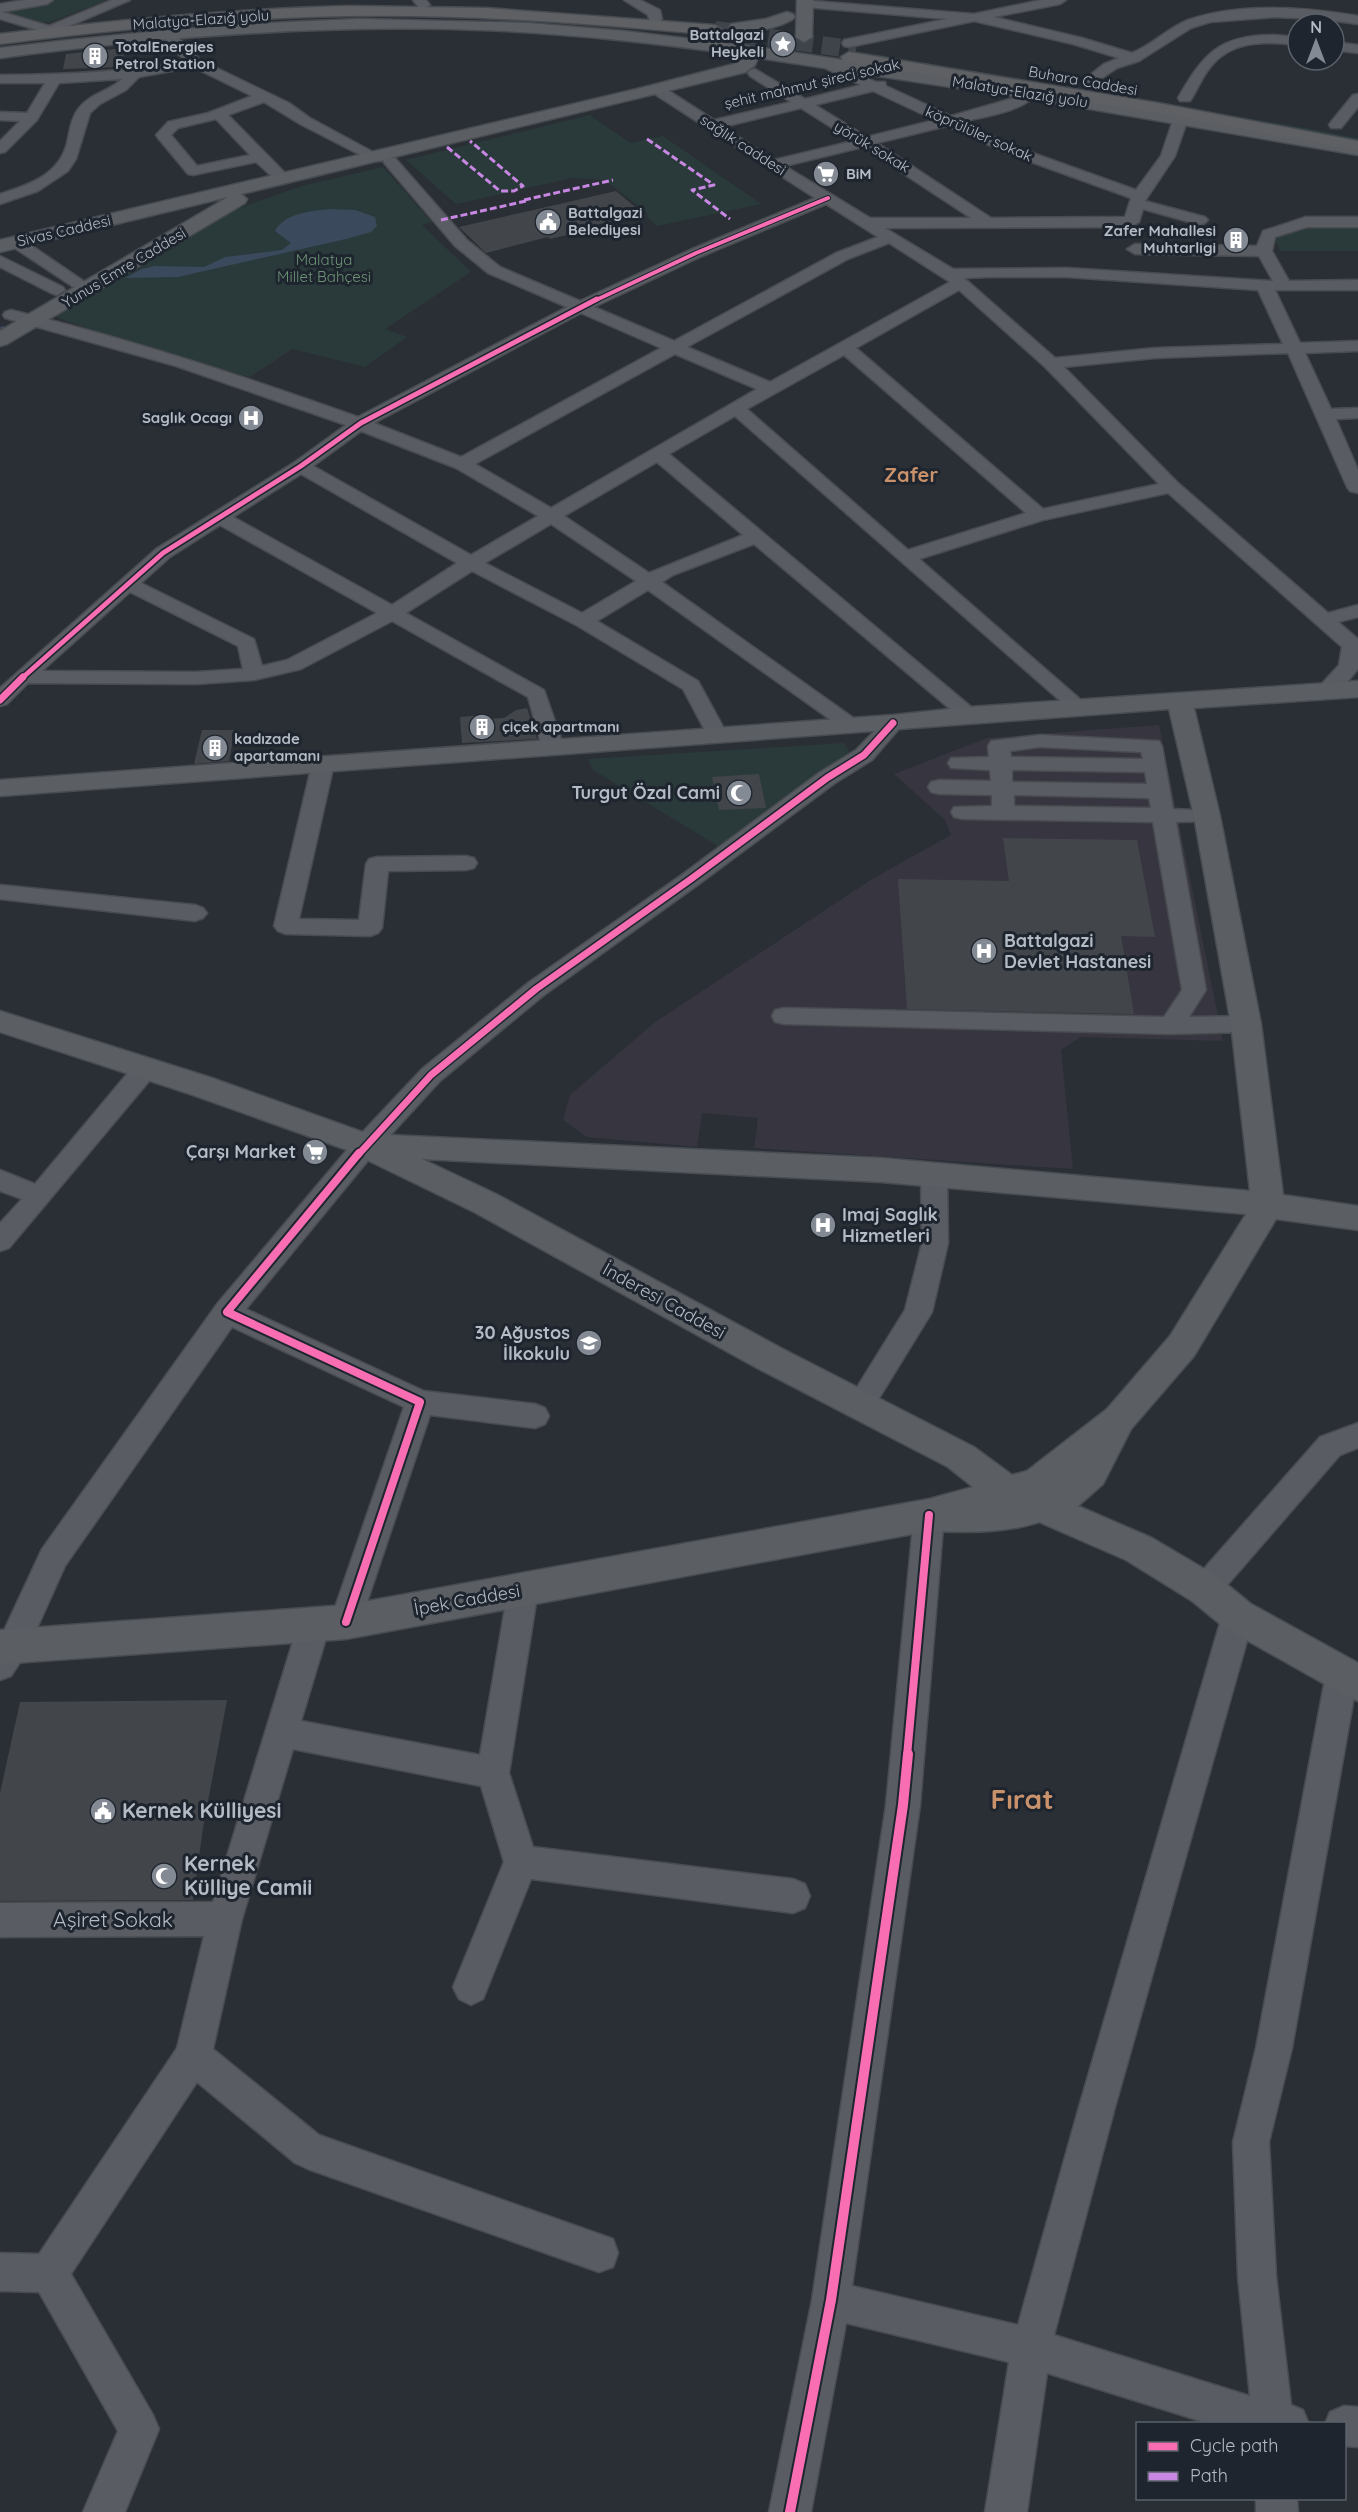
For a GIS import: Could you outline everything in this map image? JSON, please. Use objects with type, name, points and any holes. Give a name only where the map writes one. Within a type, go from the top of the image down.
[{"type":"highway","name":"Malatya-Elazığ yolu","points":[[0,39],[193,18],[347,11],[544,15],[655,22],[721,33]]},
{"type":"highway","name":"Malatya-Elazığ yolu","points":[[0,51],[108,35],[260,22],[380,19],[491,21],[721,33]]},
{"type":"highway","points":[[851,50],[965,66],[1358,133]]},
{"type":"highway","points":[[851,50],[1235,122],[1358,148]]},
{"type":"main road","points":[[800,1],[815,39],[812,45],[805,52],[790,55],[773,55],[760,51],[754,45],[758,39],[777,34],[800,1]]},
{"type":"main road","name":"Malatya-Elazığ yolu","points":[[0,34],[264,9],[422,3],[552,11],[655,22],[696,22],[721,33],[750,51],[1031,93],[1358,148]]},
{"type":"main road","points":[[721,33],[768,24],[787,17]]},
{"type":"main road","name":"Malatya-Elazığ yolu","points":[[0,51],[166,33],[321,24],[484,25],[681,41],[721,33]]},
{"type":"main road","points":[[721,33],[777,34]]},
{"type":"main road","points":[[721,33],[737,58],[748,70]]},
{"type":"main road","name":"Buhara Caddesi","points":[[777,34],[815,39],[851,50],[1090,82],[1185,98],[1336,125],[1358,133]]},
{"type":"main road","points":[[748,70],[750,51]]},
{"type":"main road","points":[[238,195],[748,70],[823,62]]},
{"type":"main road","points":[[238,195],[283,179],[383,159]]},
{"type":"main road","name":"Sivas Caddesi","points":[[8,244],[128,216],[238,195]]},
{"type":"main road","name":"Yunus Emre Caddesi","points":[[4,318],[73,287],[238,195]]},
{"type":"main road","name":"Yunus Emre Caddesi","points":[[0,340],[34,321],[73,287],[169,229],[203,202]]},
{"type":"main road","points":[[0,788],[893,723],[969,715],[1358,689]]},
{"type":"main road","points":[[929,1515],[1006,1491],[1038,1484],[1119,1419],[1182,1346],[1268,1205],[1246,1024],[1207,816],[1180,701]]},
{"type":"main road","points":[[0,1021],[146,1068],[366,1145],[881,1170],[1231,1200],[1358,1218]]},
{"type":"main road","name":"İnderesi Caddesi","points":[[366,1145],[485,1203],[759,1353],[961,1457],[1006,1491],[1139,1549],[1205,1589],[1238,1617],[1350,1679]]},
{"type":"main road","points":[[929,1515],[974,1517],[1026,1512],[1063,1497],[1090,1473],[1119,1419]]},
{"type":"main road","name":"İpek Caddesi","points":[[5,1653],[330,1624],[929,1515]]},
{"type":"street","points":[[0,8],[47,0]]},
{"type":"street","points":[[0,15],[49,28],[124,0]]},
{"type":"street","points":[[630,0],[655,13],[655,22]]},
{"type":"street","points":[[851,50],[1031,3],[1060,0]]},
{"type":"street","points":[[800,1],[935,6],[1077,41],[1134,58]]},
{"type":"street","points":[[1090,82],[1111,66],[1134,58],[1164,43],[1192,17],[1222,16],[1264,7],[1304,12]]},
{"type":"street","points":[[166,33],[195,63],[284,106],[305,121],[383,159],[461,243],[494,270],[771,389]]},
{"type":"street","points":[[1185,98],[1207,61],[1222,50],[1240,41],[1257,38],[1286,40]]},
{"type":"street","name":"köprülüler sokak","points":[[823,62],[1011,150],[1138,200],[1200,220]]},
{"type":"street","points":[[0,79],[54,79],[135,74],[195,63]]},
{"type":"street","name":"yörük sokak","points":[[748,70],[927,181],[987,222]]},
{"type":"street","points":[[1,189],[28,189],[60,171],[73,150],[75,129],[82,112],[89,105],[121,87],[135,74]]},
{"type":"street","name":"şehit mahmut şireci sokak","points":[[712,125],[919,76]]},
{"type":"street","points":[[0,149],[32,117],[54,79]]},
{"type":"street","name":"sağlık caddesi","points":[[662,92],[772,165],[955,278],[1051,363],[1172,487],[1325,620],[1355,649]]},
{"type":"street","points":[[772,165],[949,122],[1019,101],[1031,93]]},
{"type":"street","points":[[261,158],[194,171],[163,135],[172,125],[219,114],[265,97]]},
{"type":"street","points":[[1336,125],[1358,98]]},
{"type":"street","points":[[219,114],[283,179]]},
{"type":"street","points":[[0,116],[32,117]]},
{"type":"street","points":[[1139,276],[1131,222],[1138,200],[1168,156],[1179,123],[1183,119]]},
{"type":"street","points":[[0,700],[163,553],[300,466],[361,423],[582,306],[696,253],[828,198]]},
{"type":"street","points":[[867,223],[1131,222]]},
{"type":"street","points":[[1283,285],[1264,251],[1268,234],[1306,222],[1358,222]]},
{"type":"street","points":[[462,464],[842,256],[891,237]]},
{"type":"street","points":[[8,244],[73,287]]},
{"type":"street","points":[[1135,249],[1264,251]]},
{"type":"street","points":[[0,261],[73,287]]},
{"type":"street","points":[[23,677],[196,678],[254,674],[294,664],[394,612],[551,516],[736,408],[846,348],[955,278],[996,270],[1139,276],[1264,285],[1358,285]]},
{"type":"street","points":[[1264,285],[1357,488]]},
{"type":"street","points":[[4,318],[34,321],[177,363],[361,423],[462,464],[551,516],[650,582],[852,726]]},
{"type":"street","points":[[1051,363],[1155,353],[1358,346]]},
{"type":"street","points":[[846,348],[1039,515]]},
{"type":"street","points":[[736,408],[905,558],[1079,707]]},
{"type":"street","points":[[1325,414],[1358,413]]},
{"type":"street","points":[[658,454],[969,715]]},
{"type":"street","points":[[300,466],[471,563],[583,621],[691,685],[717,735]]},
{"type":"street","points":[[905,558],[1039,515],[1172,487]]},
{"type":"street","points":[[220,517],[394,612],[537,694],[553,747]]},
{"type":"street","points":[[583,621],[666,571],[757,536]]},
{"type":"street","points":[[129,584],[247,643],[254,674]]},
{"type":"street","points":[[1325,620],[1358,611]]},
{"type":"street","points":[[1326,690],[1349,667],[1355,649]]},
{"type":"street","points":[[249,652],[275,669]]},
{"type":"street","points":[[5,1653],[53,1558],[227,1312],[366,1145],[431,1075],[536,989],[691,879],[827,778],[864,755],[893,723]]},
{"type":"street","points":[[959,763],[1154,766],[1194,990],[1171,1026]]},
{"type":"street","points":[[1001,763],[1004,813]]},
{"type":"street","points":[[323,764],[286,926],[370,928],[377,864],[466,863]]},
{"type":"street","points":[[939,787],[1159,791]]},
{"type":"street","points":[[962,812],[1207,816]]},
{"type":"street","points":[[0,892],[195,913]]},
{"type":"street","points":[[784,1016],[1171,1026],[1246,1024]]},
{"type":"street","points":[[0,1241],[146,1068]]},
{"type":"street","points":[[860,1405],[918,1312],[935,1243],[934,1174]]},
{"type":"street","points":[[0,1180],[40,1196]]},
{"type":"street","points":[[227,1312],[420,1402],[535,1416]]},
{"type":"street","points":[[49,2273],[193,2056],[225,1919],[282,1732],[330,1624],[420,1402]]},
{"type":"street","points":[[1205,1589],[1330,1446],[1358,1435]]},
{"type":"street","points":[[790,2512],[831,2300],[903,1805],[929,1515]]},
{"type":"street","points":[[471,1987],[521,1862],[493,1773],[523,1590]]},
{"type":"street","points":[[1006,2512],[1031,2348],[1097,2107],[1238,1617]]},
{"type":"street","points":[[1273,2422],[1257,2276],[1251,2142],[1274,2048],[1304,1892],[1350,1679]]},
{"type":"street","points":[[282,1732],[493,1773]]},
{"type":"street","points":[[521,1862],[793,1896]]},
{"type":"street","name":"Aşiret Sokak","points":[[0,1920],[225,1919]]},
{"type":"street","points":[[193,2056],[308,2150],[599,2253]]},
{"type":"street","points":[[0,2272],[49,2273]]},
{"type":"street","points":[[49,2273],[140,2429],[104,2512]]},
{"type":"street","points":[[831,2300],[1031,2348],[1270,2422]]},
{"type":"shaded area","name":"Battalgazi Devlet Hastanesi","points":[[1159,725],[1223,1041],[1081,1037],[1061,1050],[1073,1169],[754,1148],[758,1118],[702,1113],[697,1147],[587,1137],[563,1120],[570,1095],[654,1023],[872,879],[951,835],[945,820],[894,774],[987,738]]},
{"type":"green space","points":[[53,0],[108,0],[51,22],[38,22],[1,10],[45,5]]},
{"type":"green space","points":[[862,52],[1317,130],[1358,138],[1358,142],[1057,87],[860,55]]},
{"type":"green space","points":[[590,115],[630,143],[663,136],[761,204],[657,226],[647,217],[647,213],[605,180],[572,178],[456,204],[406,160]]},
{"type":"green space","name":"Malatya Millet Bahçesi","points":[[383,167],[432,222],[422,225],[471,272],[385,329],[407,337],[365,367],[292,349],[250,377],[133,345],[53,316],[225,213],[302,186]]},
{"type":"green space","points":[[1306,227],[1358,227],[1358,251],[1280,251],[1274,236]]},
{"type":"green space","points":[[844,743],[849,752],[718,846],[593,770],[588,759]]},
{"type":"water","points":[[330,209],[355,210],[375,217],[377,226],[371,232],[346,239],[178,277],[125,278],[142,269],[155,266],[204,267],[225,257],[282,250],[291,243],[275,231],[279,225],[299,214]]},
{"type":"building","name":"TotalEnergies Petrol Station","points":[[124,48],[123,67],[63,69],[66,54]]},
{"type":"building","name":"Battalgazi Belediyesi","points":[[616,191],[646,216],[623,221],[621,219],[578,229],[580,232],[550,239],[548,237],[486,253],[459,227]]},
{"type":"building","points":[[527,708],[537,739],[462,743],[460,717],[484,715],[484,719],[504,718],[516,710]]},
{"type":"building","name":"kadızade apartamanı","points":[[202,730],[235,730],[229,761],[194,764]]},
{"type":"building","name":"Turgut Özal Cami","points":[[759,774],[766,808],[719,810],[712,777]]},
{"type":"building","name":"Battalgazi Devlet Hastanesi","points":[[1003,838],[1137,840],[1155,937],[1121,936],[1134,1014],[907,1009],[898,879],[1009,881]]},
{"type":"building","name":"Kernek Külliyesi","points":[[227,1700],[203,1828],[193,1900],[0,1901],[0,1793],[20,1702]]},
{"type":"tunnel","points":[[715,30],[856,50]]},
{"type":"marked path","points":[[647,139],[714,185],[692,190],[730,219]]},
{"type":"marked path","points":[[447,147],[500,191],[514,191],[523,186],[470,141]]},
{"type":"marked path","points":[[524,200],[613,180]]},
{"type":"marked path","points":[[441,220],[526,201]]},
{"type":"cycle path","points":[[0,700],[163,553],[301,466],[361,423],[582,306],[696,253],[828,198]]},
{"type":"cycle path","points":[[346,1622],[420,1402],[227,1312],[366,1145],[431,1075],[536,989],[691,879],[827,778],[864,755],[893,723]]},
{"type":"cycle path","points":[[790,2512],[831,2300],[903,1805],[929,1515]]},
{"type":"place","name":"Battalgazi Heykeli","points":[[783,44]]},
{"type":"place","name":"TotalEnergies Petrol Station","points":[[95,56]]},
{"type":"place","name":"BiM","points":[[826,174]]},
{"type":"place","name":"Battalgazi Belediyesi","points":[[548,222]]},
{"type":"place","name":"Zafer Mahallesi Muhtarligi","points":[[1236,240]]},
{"type":"place","name":"Saglık Ocagı","points":[[251,418]]},
{"type":"place","name":"çiçek apartmanı","points":[[482,727]]},
{"type":"place","name":"kadızade apartamanı","points":[[215,748]]},
{"type":"place","name":"Turgut Özal Cami","points":[[739,793]]},
{"type":"place","name":"Battalgazi Devlet Hastanesi","points":[[984,951]]},
{"type":"place","name":"Çarşı Market","points":[[315,1152]]},
{"type":"place","name":"Imaj Saglık Hizmetleri","points":[[823,1225]]},
{"type":"place","name":"30 Ağustos İlkokulu","points":[[589,1343]]},
{"type":"place","name":"Kernek Külliyesi","points":[[103,1811]]},
{"type":"place","name":"Kernek Külliye Camii","points":[[164,1876]]},
{"type":"district","name":"Zafer","points":[[911,475]]},
{"type":"district","name":"Fırat","points":[[1022,1799]]}]
